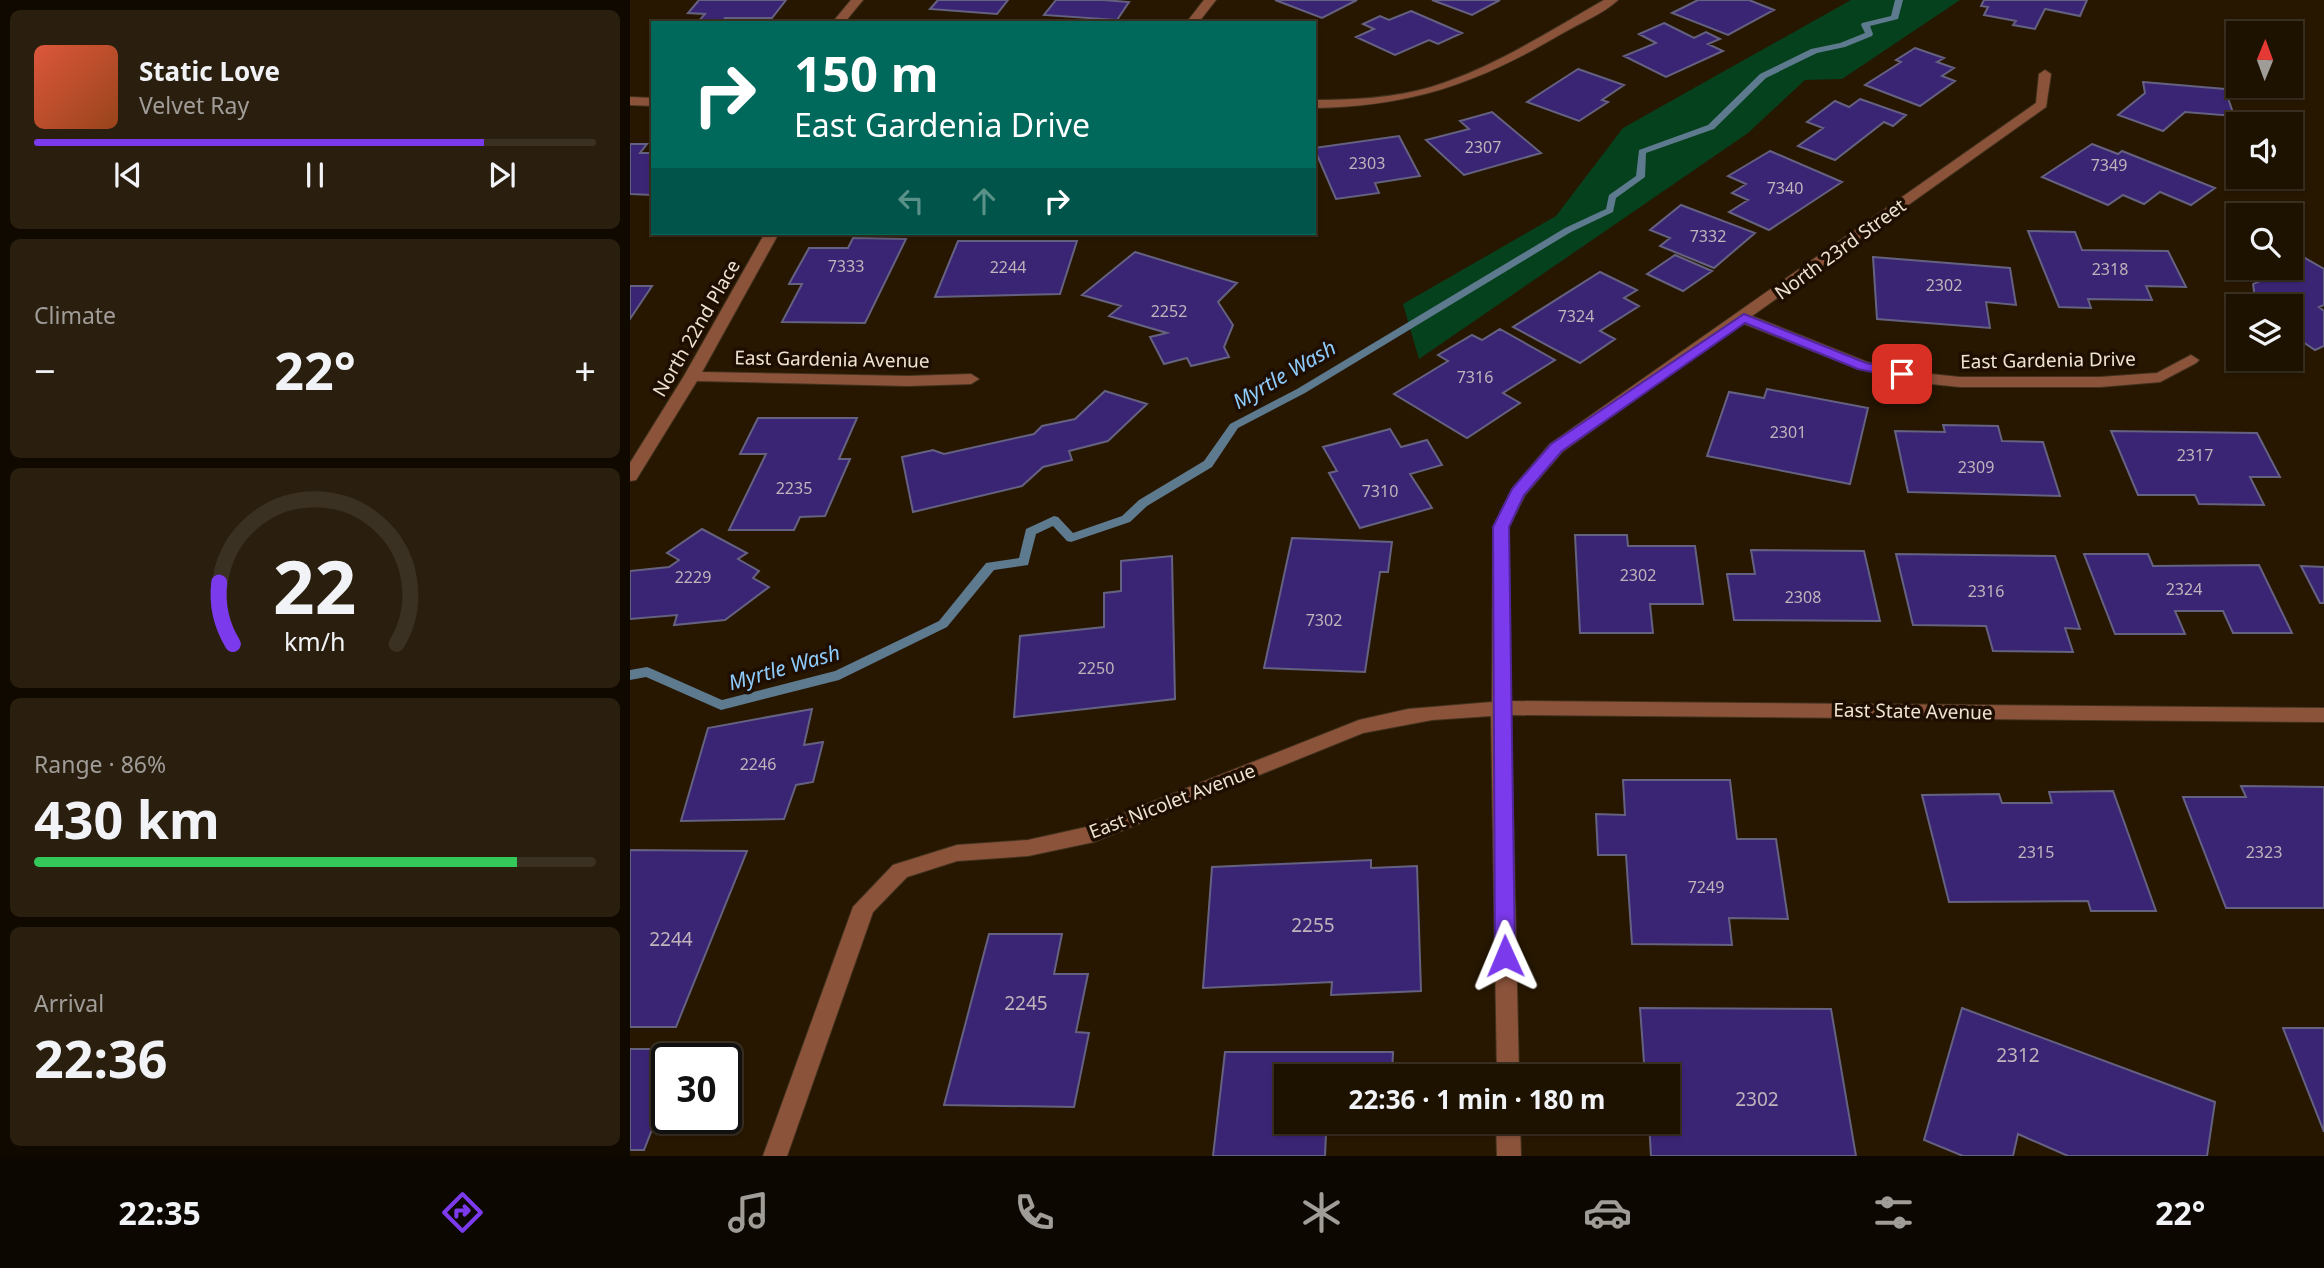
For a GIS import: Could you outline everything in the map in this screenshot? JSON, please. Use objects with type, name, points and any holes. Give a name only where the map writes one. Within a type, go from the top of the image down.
[{"type":"street","points":[[840,21],[858,0]]},
{"type":"street","points":[[1194,21],[1210,0]]},
{"type":"street","points":[[1316,104],[1379,100],[1434,89],[1473,75],[1519,53],[1612,0]]},
{"type":"street","name":"North 23rd Street","points":[[1508,1064],[1501,527],[1518,493],[1556,448],[1744,318],[2042,104],[2045,74]]},
{"type":"street","points":[[630,102],[651,102]]},
{"type":"street","name":"North 22nd Place","points":[[630,476],[692,376],[771,235]]},
{"type":"street","name":"East Gardenia Drive","points":[[1744,318],[1863,366],[1934,380],[2100,382],[2160,377],[2191,360]]},
{"type":"street","name":"East Gardenia Avenue","points":[[692,376],[908,381],[971,379]]},
{"type":"street","name":"East State Avenue","points":[[1502,708],[2324,715]]},
{"type":"street","name":"East Nicolet Avenue","points":[[775,1156],[864,907],[900,871],[957,853],[1028,848],[1094,834],[1359,727],[1398,716],[1450,709],[1502,708]]},
{"type":"street","points":[[1508,1134],[1509,1156]]},
{"type":"green space","points":[[1851,0],[1960,0],[1842,79],[1805,80],[1748,133],[1419,359],[1403,304],[1556,216],[1623,128]]},
{"type":"building","points":[[699,0],[786,0],[772,18],[699,21],[705,14],[688,13]]},
{"type":"building","points":[[938,0],[1008,0],[997,14],[930,9]]},
{"type":"building","points":[[1056,0],[1129,2],[1117,20],[1044,15]]},
{"type":"building","points":[[1275,0],[1357,0],[1322,18]]},
{"type":"building","points":[[1432,0],[1500,0],[1472,15]]},
{"type":"building","points":[[1698,0],[1749,0],[1774,10],[1728,35],[1672,13]]},
{"type":"building","points":[[1984,0],[2087,0],[2080,16],[2045,9],[2035,29],[2013,25],[2016,21],[1984,15],[1988,7],[1981,6]]},
{"type":"building","points":[[1411,11],[1462,33],[1438,44],[1429,40],[1395,55],[1356,37],[1374,29],[1363,24],[1380,16],[1389,20]]},
{"type":"building","points":[[1664,23],[1694,38],[1706,32],[1720,39],[1708,44],[1723,51],[1666,77],[1624,56],[1656,43],[1639,34]]},
{"type":"building","points":[[1915,48],[1944,58],[1937,62],[1954,68],[1942,76],[1955,81],[1920,106],[1865,85],[1901,62],[1896,60]]},
{"type":"building","points":[[1578,69],[1624,85],[1602,100],[1608,102],[1579,121],[1527,102]]},
{"type":"building","points":[[2143,82],[2225,89],[2233,112],[2226,112],[2226,115],[2185,112],[2163,131],[2118,115],[2145,93]]},
{"type":"building","points":[[1860,99],[1906,115],[1893,126],[1884,122],[1835,160],[1798,146],[1823,128],[1807,122],[1835,101],[1849,107]]},
{"type":"building","points":[[1492,112],[1541,153],[1464,175],[1426,140],[1469,129],[1460,121]]},
{"type":"building","points":[[1399,136],[1420,176],[1375,183],[1379,193],[1336,199],[1316,148]]},
{"type":"building","points":[[630,144],[647,144],[640,153],[651,153],[651,195],[630,194]]},
{"type":"building","points":[[2092,144],[2118,154],[2122,151],[2215,188],[2191,205],[2160,192],[2144,204],[2123,195],[2108,205],[2042,177]]},
{"type":"building","points":[[1770,151],[1842,182],[1769,230],[1729,212],[1748,200],[1732,193],[1746,184],[1728,176]]},
{"type":"building","points":[[1681,205],[1755,233],[1714,268],[1660,246],[1670,238],[1650,230]]},
{"type":"building","points":[[2028,231],[2075,232],[2082,250],[2168,251],[2186,287],[2146,286],[2152,300],[2088,299],[2091,308],[2059,307]]},
{"type":"building","points":[[853,238],[906,239],[865,323],[782,322],[802,284],[789,284],[809,248],[848,248]]},
{"type":"building","points":[[958,241],[1077,241],[1060,294],[935,297]]},
{"type":"building","points":[[1135,252],[1237,283],[1218,302],[1233,325],[1224,347],[1229,357],[1191,366],[1187,358],[1164,364],[1150,337],[1167,333],[1109,316],[1121,306],[1082,295]]},
{"type":"building","points":[[1675,255],[1712,271],[1683,291],[1647,274]]},
{"type":"building","points":[[1873,257],[2010,268],[2016,305],[1986,302],[1990,328],[1877,319]]},
{"type":"building","points":[[2303,257],[2324,269],[2324,305],[2319,307],[2324,311],[2324,346],[2315,350],[2303,342],[2303,294],[2254,294],[2253,284],[2262,280],[2303,280]]},
{"type":"building","points":[[1600,272],[1637,290],[1624,298],[1639,306],[1600,331],[1615,339],[1580,363],[1513,327]]},
{"type":"building","points":[[630,286],[652,286],[630,319]]},
{"type":"building","points":[[1500,329],[1555,360],[1503,393],[1520,403],[1467,438],[1394,394],[1448,361],[1438,355],[1472,335],[1482,340]]},
{"type":"building","points":[[1767,389],[1868,408],[1850,484],[1707,456],[1729,392],[1764,398]]},
{"type":"building","points":[[1105,391],[1147,404],[1108,441],[1069,451],[1072,460],[1043,467],[1022,486],[913,512],[902,457],[933,450],[944,454],[1034,434],[1042,426],[1075,419]]},
{"type":"building","points":[[758,418],[857,418],[839,459],[850,459],[825,516],[800,517],[794,530],[729,530],[766,454],[740,454]]},
{"type":"building","points":[[1943,425],[1998,426],[2002,441],[2043,442],[2060,496],[1908,492],[1895,431],[1945,432]]},
{"type":"building","points":[[1390,429],[1401,447],[1427,440],[1442,465],[1410,474],[1432,508],[1360,528],[1329,473],[1337,471],[1323,447]]},
{"type":"building","points":[[2111,431],[2257,433],[2280,477],[2250,477],[2264,505],[2199,504],[2195,495],[2138,495]]},
{"type":"building","points":[[702,529],[747,553],[738,559],[759,571],[753,578],[769,587],[725,620],[674,625],[677,615],[630,619],[630,571],[669,567],[679,560],[667,553]]},
{"type":"building","points":[[1575,535],[1627,535],[1628,546],[1695,546],[1703,604],[1650,604],[1653,633],[1580,633]]},
{"type":"building","points":[[1292,538],[1392,542],[1388,572],[1380,572],[1365,672],[1264,668]]},
{"type":"building","points":[[1751,550],[1864,551],[1880,621],[1734,620],[1727,574],[1755,574]]},
{"type":"building","points":[[1896,554],[2055,556],[2080,629],[2065,628],[2073,652],[1993,651],[1986,626],[1913,625]]},
{"type":"building","points":[[2084,554],[2148,554],[2153,566],[2259,565],[2292,633],[2233,633],[2223,611],[2175,611],[2185,634],[2115,634]]},
{"type":"building","points":[[1172,556],[1175,699],[1014,717],[1020,636],[1104,627],[1104,593],[1121,591],[1121,561]]},
{"type":"building","points":[[2301,566],[2324,567],[2324,603],[2320,603]]},
{"type":"building","points":[[812,709],[804,745],[823,742],[813,782],[796,785],[784,819],[681,821],[708,728]]},
{"type":"building","points":[[1623,780],[1730,780],[1737,839],[1776,839],[1788,919],[1729,918],[1732,945],[1632,944],[1626,855],[1598,855],[1596,814],[1625,815]]},
{"type":"building","points":[[2241,786],[2324,787],[2324,908],[2226,908],[2183,797],[2246,797]]},
{"type":"building","points":[[2113,791],[2156,911],[2091,911],[2088,901],[1949,902],[1922,795],[1999,794],[2002,803],[2052,803],[2049,792]]},
{"type":"building","points":[[630,850],[747,851],[676,1027],[630,1027]]},
{"type":"building","points":[[1371,860],[1371,868],[1417,866],[1421,991],[1331,995],[1332,982],[1203,988],[1212,867]]},
{"type":"building","points":[[989,934],[1062,934],[1054,974],[1088,974],[1076,1032],[1089,1033],[1074,1107],[944,1105]]},
{"type":"building","points":[[1640,1008],[1831,1009],[1856,1156],[1651,1156],[1650,1134],[1680,1134],[1680,1064],[1644,1064]]},
{"type":"building","points":[[1962,1008],[2215,1102],[2207,1156],[2068,1156],[2018,1134],[2013,1156],[1963,1156],[1924,1140]]},
{"type":"building","points":[[2283,1028],[2324,1028],[2324,1132]]},
{"type":"building","points":[[630,1049],[651,1049],[651,1132],[644,1150],[630,1150]]},
{"type":"building","points":[[1225,1052],[1393,1052],[1392,1064],[1274,1064],[1274,1134],[1326,1134],[1325,1156],[1213,1156]]},
{"type":"waterway","name":"Myrtle Wash","points":[[630,675],[647,672],[721,705],[839,675],[943,624],[990,566],[1024,562],[1030,532],[1054,520],[1071,538],[1126,519],[1143,503],[1208,464],[1234,426],[1301,391],[1568,230],[1610,210],[1612,197],[1640,177],[1642,152],[1711,127],[1763,76],[1814,51],[1842,45],[1869,34],[1865,25],[1895,17],[1899,0]]},
{"type":"route","points":[[1505,956],[1501,527],[1518,493],[1556,448],[1744,318],[1863,366],[1902,374]]}]
